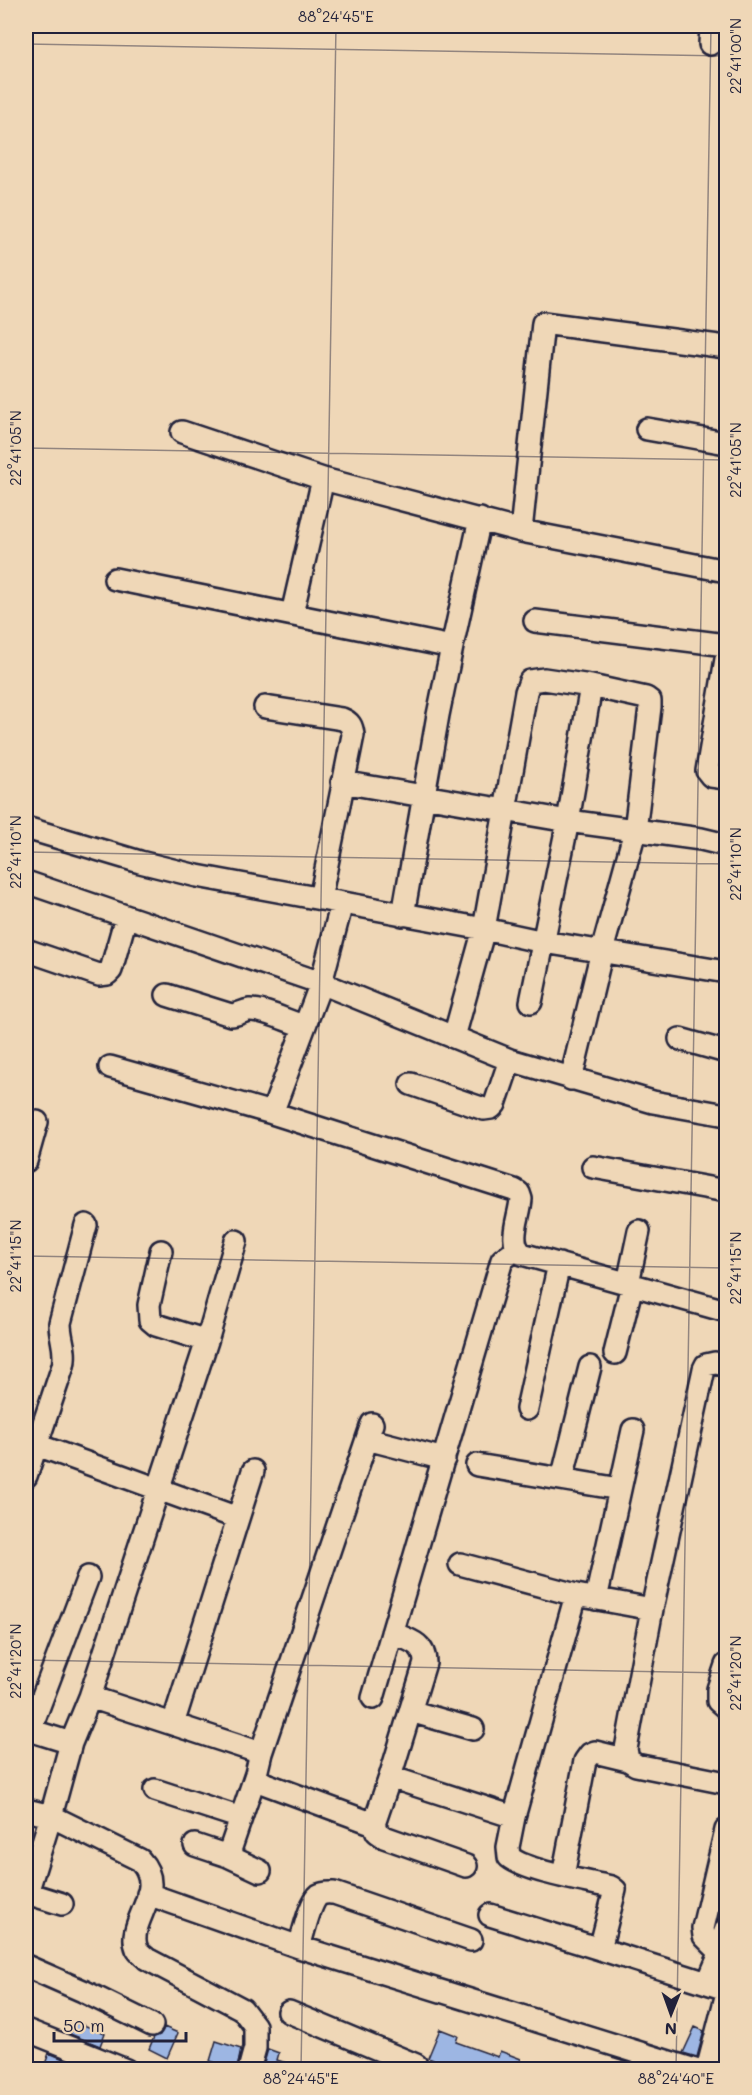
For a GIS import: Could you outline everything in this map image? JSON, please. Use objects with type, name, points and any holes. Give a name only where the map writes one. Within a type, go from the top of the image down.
[{"type":"street","points":[[521,531],[543,323],[726,347]]},
{"type":"street","points":[[647,429],[726,443]]},
{"type":"street","points":[[182,432],[323,479],[521,531],[726,571]]},
{"type":"street","points":[[292,614],[323,479]]},
{"type":"street","points":[[403,915],[423,796],[480,519]]},
{"type":"street","points":[[114,579],[452,647]]},
{"type":"street","points":[[535,621],[726,645]]},
{"type":"street","points":[[726,659],[707,771],[711,776],[726,778]]},
{"type":"street","points":[[454,1037],[484,929],[526,692],[530,681],[544,679],[646,698],[650,701],[635,831],[602,951],[571,1079]]},
{"type":"street","points":[[531,1002],[568,821],[591,686]]},
{"type":"street","points":[[265,706],[348,721],[352,727],[353,735],[320,899]]},
{"type":"street","points":[[342,782],[505,811],[726,845]]},
{"type":"street","points":[[26,828],[175,870],[544,942],[726,972]]},
{"type":"street","points":[[26,882],[321,983],[510,1060],[652,1102],[726,1115]]},
{"type":"street","points":[[272,1113],[321,983],[342,903]]},
{"type":"street","points":[[26,950],[99,975],[107,974],[111,970],[126,917]]},
{"type":"street","points":[[167,995],[231,1015],[238,1015],[246,1010],[257,1011],[304,1026]]},
{"type":"street","points":[[680,1040],[726,1052]]},
{"type":"street","points":[[411,1084],[484,1108],[491,1108],[495,1104],[510,1060]]},
{"type":"street","points":[[110,1067],[272,1113],[514,1190],[519,1193],[521,1199],[514,1241],[516,1249],[522,1254],[726,1311]]},
{"type":"street","points":[[26,1161],[37,1122]]},
{"type":"street","points":[[593,1167],[726,1191]]},
{"type":"street","points":[[26,1476],[31,1443],[66,1355],[60,1335],[60,1323],[86,1225]]},
{"type":"street","points":[[615,1353],[639,1231]]},
{"type":"street","points":[[63,1904],[26,1893],[51,1816],[71,1743],[90,1697],[207,1341],[236,1241]]},
{"type":"street","points":[[373,1698],[502,1260],[516,1249]]},
{"type":"street","points":[[161,1251],[149,1305],[150,1320],[156,1325],[207,1341]]},
{"type":"street","points":[[527,1409],[559,1264]]},
{"type":"street","points":[[628,1760],[626,1749],[652,1609],[704,1369],[706,1365],[711,1364],[726,1365]]},
{"type":"street","points":[[562,1479],[590,1367]]},
{"type":"street","points":[[596,1599],[633,1430]]},
{"type":"street","points":[[228,1856],[369,1431],[444,1458]]},
{"type":"street","points":[[31,1443],[238,1518]]},
{"type":"street","points":[[477,1465],[620,1489]]},
{"type":"street","points":[[173,1724],[253,1471]]},
{"type":"street","points":[[460,1564],[576,1595],[652,1609]]},
{"type":"street","points":[[71,1743],[28,1729],[88,1577]]},
{"type":"street","points":[[576,1595],[514,1817],[508,1847],[509,1857],[516,1862],[615,1890],[600,1949]]},
{"type":"street","points":[[392,1633],[421,1646],[425,1654],[425,1663],[374,1824],[377,1832],[384,1837],[466,1866]]},
{"type":"street","points":[[726,1665],[718,1689],[718,1701],[726,1708]]},
{"type":"street","points":[[90,1697],[261,1753]]},
{"type":"street","points":[[410,1711],[473,1729]]},
{"type":"street","points":[[563,1876],[585,1761],[590,1754],[595,1752],[628,1760],[636,1765],[726,1783]]},
{"type":"street","points":[[256,1774],[266,1784],[374,1824]]},
{"type":"street","points":[[390,1777],[514,1817]]},
{"type":"street","points":[[155,1791],[241,1818]]},
{"type":"street","points":[[26,1810],[51,1816],[141,1860],[149,1869],[151,1882],[135,1936],[138,1950],[147,1959],[242,2009],[255,2026],[255,2048],[249,2070]]},
{"type":"street","points":[[718,1950],[704,1936],[703,1928],[726,1830]]},
{"type":"street","points":[[195,1845],[228,1856],[260,1872]]},
{"type":"street","points":[[299,1947],[313,1903],[318,1896],[324,1893],[334,1893],[471,1940]]},
{"type":"street","points":[[148,1894],[299,1947],[695,2070]]},
{"type":"street","points":[[490,1915],[717,1986],[718,1950],[726,1929]]},
{"type":"street","points":[[26,1966],[152,2025]]},
{"type":"street","points":[[707,2070],[726,1997]]},
{"type":"street","points":[[289,2012],[418,2068]]},
{"type":"street","points":[[26,2030],[83,2061],[126,2070]]},
{"type":"building","points":[[75,2022],[105,2033],[100,2046],[70,2034]]},
{"type":"building","points":[[164,2027],[178,2033],[167,2058],[149,2049],[154,2037],[160,2035]]},
{"type":"building","points":[[695,2027],[704,2031],[697,2057],[683,2053]]},
{"type":"building","points":[[440,2029],[458,2036],[456,2042],[498,2057],[500,2051],[521,2059],[519,2064],[528,2067],[528,2070],[471,2070],[428,2058]]},
{"type":"building","points":[[216,2041],[241,2049],[237,2070],[212,2070],[214,2062],[210,2061]]},
{"type":"building","points":[[268,2049],[279,2053],[277,2060],[296,2066],[296,2070],[262,2070]]},
{"type":"building","points":[[49,2053],[90,2070],[43,2070]]}]
